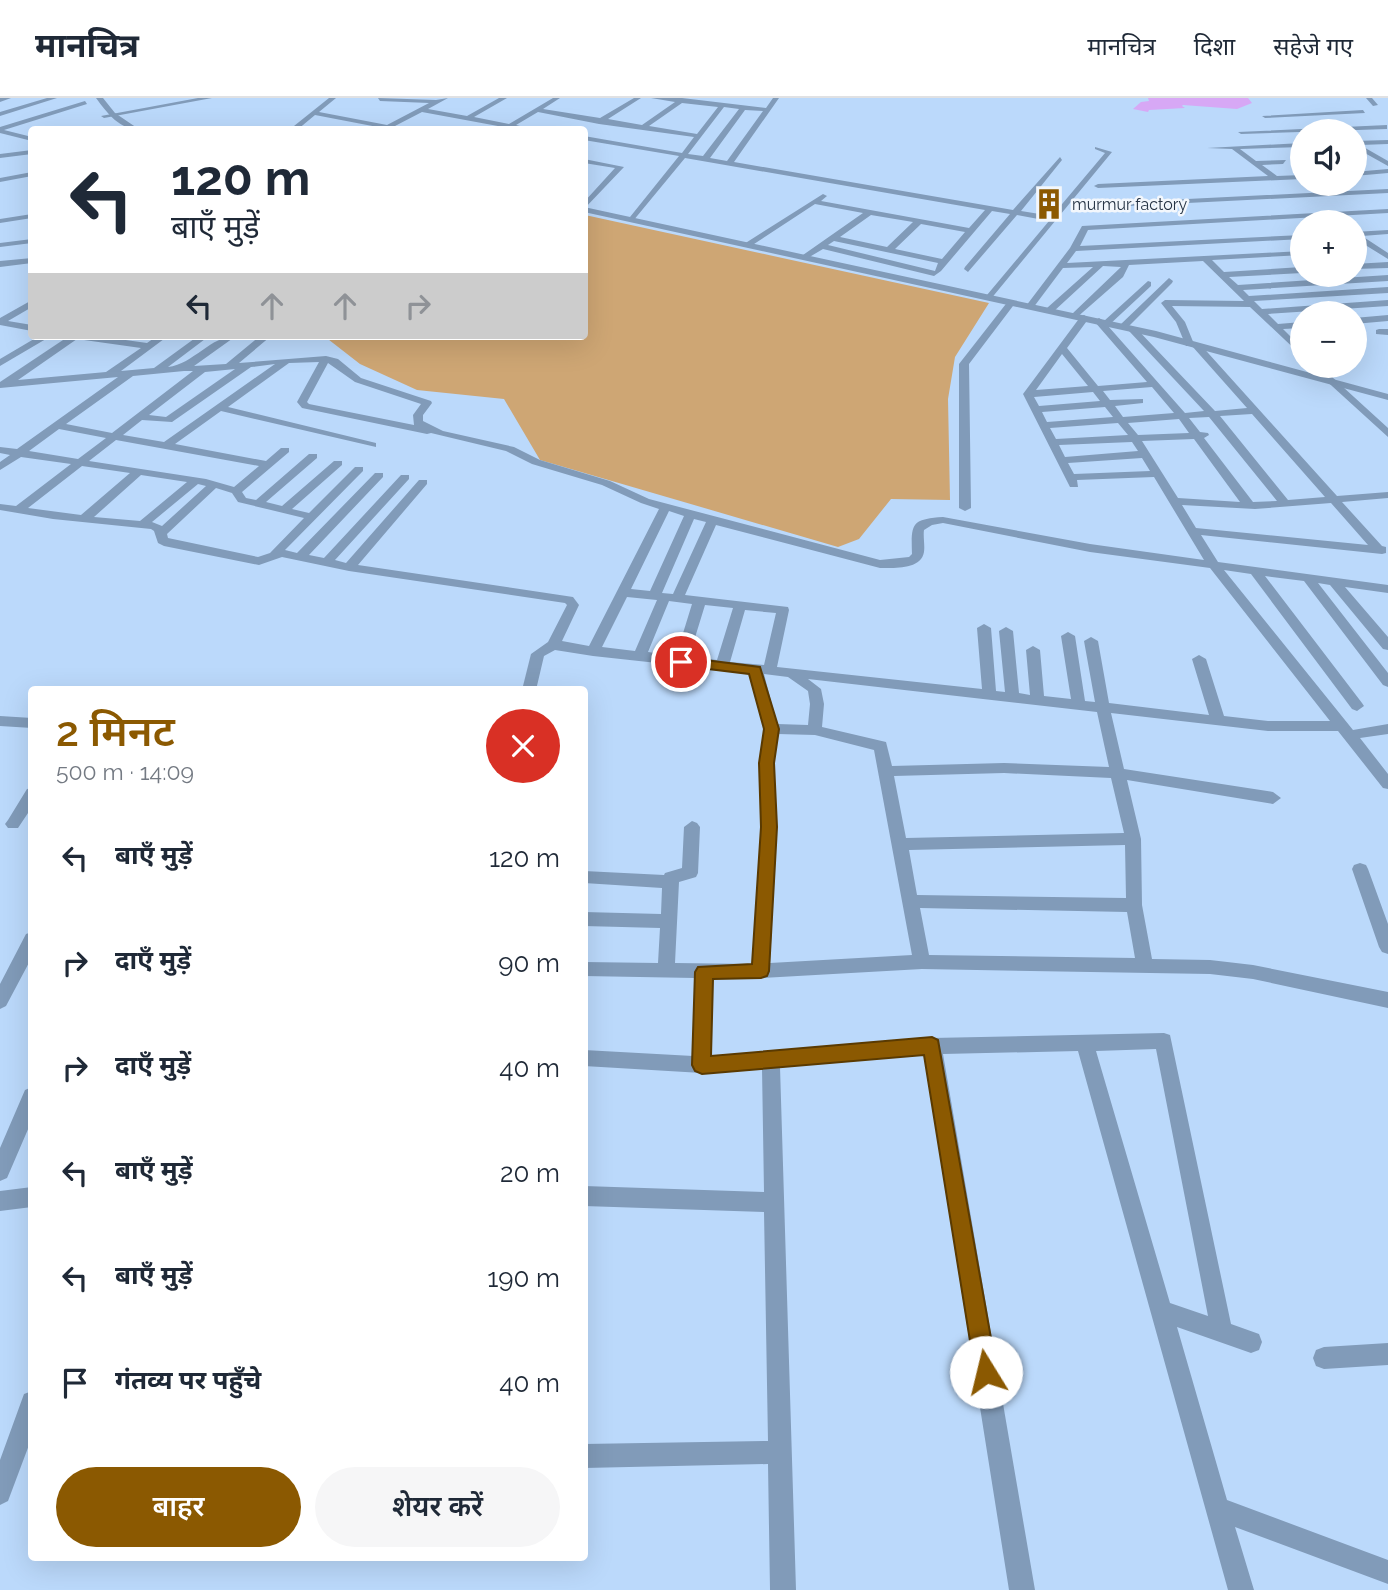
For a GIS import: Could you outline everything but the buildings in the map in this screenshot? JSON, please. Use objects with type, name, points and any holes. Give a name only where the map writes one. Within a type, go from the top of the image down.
[{"type":"street","points":[[0,100],[8,98]]},
{"type":"street","points":[[0,106],[27,98]]},
{"type":"street","points":[[2,117],[56,98]]},
{"type":"street","points":[[150,98],[156,107]]},
{"type":"street","points":[[108,115],[209,98]]},
{"type":"street","points":[[296,126],[333,98]]},
{"type":"street","points":[[468,118],[504,98]]},
{"type":"street","points":[[421,110],[510,126],[557,98]]},
{"type":"street","points":[[593,125],[638,98]]},
{"type":"street","points":[[654,98],[768,110]]},
{"type":"street","points":[[729,163],[776,98]]},
{"type":"street","points":[[1369,98],[1375,105]]},
{"type":"street","points":[[372,106],[380,99],[441,100]]},
{"type":"street","points":[[2,117],[68,100],[94,101],[123,126]]},
{"type":"street","points":[[390,126],[441,100]]},
{"type":"street","points":[[643,127],[682,100]]},
{"type":"street","points":[[0,130],[94,101]]},
{"type":"street","points":[[633,219],[723,105]]},
{"type":"street","points":[[1338,105],[1345,113]]},
{"type":"street","points":[[1358,105],[1363,112],[1386,128]]},
{"type":"street","points":[[705,159],[744,107]]},
{"type":"street","points":[[537,110],[698,136]]},
{"type":"street","points":[[1290,132],[1264,115],[1363,112]]},
{"type":"street","points":[[313,113],[378,126]]},
{"type":"street","points":[[357,121],[365,114]]},
{"type":"street","points":[[108,115],[129,126]]},
{"type":"street","points":[[2,117],[19,123]]},
{"type":"street","points":[[1367,132],[1386,128]]},
{"type":"street","points":[[1367,130],[1386,128]]},
{"type":"street","points":[[0,130],[28,138]]},
{"type":"street","points":[[1241,132],[1290,136]]},
{"type":"street","points":[[1210,148],[1233,147],[1290,137]]},
{"type":"street","points":[[588,139],[1053,219]]},
{"type":"street","points":[[593,148],[601,141]]},
{"type":"street","points":[[1367,143],[1388,142]]},
{"type":"street","points":[[1233,147],[1289,187]]},
{"type":"street","points":[[990,298],[1109,152],[1097,148]]},
{"type":"street","points":[[0,156],[28,152]]},
{"type":"street","points":[[1367,152],[1387,161]]},
{"type":"street","points":[[968,269],[1060,159]]},
{"type":"street","points":[[588,162],[620,167],[588,203]]},
{"type":"street","points":[[1255,163],[1283,162]]},
{"type":"street","points":[[1367,170],[1372,173]]},
{"type":"street","points":[[1367,173],[1388,171]]},
{"type":"street","points":[[0,180],[28,175]]},
{"type":"street","points":[[1098,186],[1290,178]]},
{"type":"street","points":[[1367,182],[1377,182]]},
{"type":"street","points":[[748,244],[845,183]]},
{"type":"street","points":[[1174,183],[1262,256]]},
{"type":"street","points":[[1097,197],[1289,187]]},
{"type":"street","points":[[1367,192],[1388,191]]},
{"type":"street","points":[[1088,206],[1300,196],[1320,210]]},
{"type":"street","points":[[1376,202],[1388,201]]},
{"type":"street","points":[[815,202],[972,230]]},
{"type":"street","points":[[1287,207],[1351,203]]},
{"type":"street","points":[[926,283],[991,208]]},
{"type":"street","points":[[588,209],[1103,322],[1388,397]]},
{"type":"street","points":[[1367,212],[1388,211]]},
{"type":"street","points":[[806,257],[870,212]]},
{"type":"street","points":[[0,220],[28,216]]},
{"type":"street","points":[[1030,306],[1074,249],[1085,228],[1290,216]]},
{"type":"street","points":[[1367,221],[1388,220]]},
{"type":"street","points":[[889,250],[919,221]]},
{"type":"street","points":[[1080,238],[1290,226]]},
{"type":"street","points":[[1367,233],[1388,232]]},
{"type":"street","points":[[0,236],[28,233]]},
{"type":"street","points":[[833,238],[944,262]]},
{"type":"street","points":[[1074,249],[1290,238]]},
{"type":"street","points":[[0,245],[28,242]]},
{"type":"street","points":[[1367,243],[1388,257]]},
{"type":"street","points":[[821,246],[934,273]]},
{"type":"street","points":[[1367,249],[1388,248]]},
{"type":"street","points":[[0,255],[28,251]]},
{"type":"street","points":[[1062,266],[1290,254]]},
{"type":"street","points":[[1206,259],[1290,341]]},
{"type":"street","points":[[0,264],[28,260]]},
{"type":"street","points":[[1028,394],[1063,349],[1079,317],[1120,275],[1125,267],[1124,263]]},
{"type":"street","points":[[1050,310],[1101,264]]},
{"type":"street","points":[[1367,266],[1388,265]]},
{"type":"street","points":[[1222,275],[1290,271]]},
{"type":"street","points":[[1235,288],[1388,278]]},
{"type":"street","points":[[1128,328],[1169,281]]},
{"type":"street","points":[[1103,322],[1148,285]]},
{"type":"street","points":[[1383,550],[1193,345],[1165,303],[1249,302],[1388,290]]},
{"type":"street","points":[[965,509],[964,364],[1012,302]]},
{"type":"street","points":[[1260,312],[1388,303]]},
{"type":"street","points":[[0,322],[28,305]]},
{"type":"street","points":[[1367,320],[1388,318]]},
{"type":"street","points":[[0,322],[28,327]]},
{"type":"street","points":[[1103,322],[1198,435],[1248,504]]},
{"type":"street","points":[[1275,327],[1290,326]]},
{"type":"street","points":[[1128,328],[1213,415],[1286,505]]},
{"type":"street","points":[[0,363],[39,340]]},
{"type":"street","points":[[2,386],[70,340]]},
{"type":"street","points":[[125,340],[150,346]]},
{"type":"street","points":[[108,375],[158,340]]},
{"type":"street","points":[[156,370],[198,340]]},
{"type":"street","points":[[184,368],[225,340]]},
{"type":"street","points":[[230,366],[261,340]]},
{"type":"street","points":[[1063,349],[1136,439],[1213,564],[1388,784]]},
{"type":"street","points":[[2,386],[156,370],[201,370],[250,363],[326,359],[335,360],[362,382],[424,401],[426,403],[418,415],[418,422],[440,433]]},
{"type":"street","points":[[326,359],[302,402],[306,406],[498,445],[525,458],[606,483],[645,501],[880,564],[900,564],[913,560],[918,554],[916,530],[930,521],[943,520],[1090,548],[1387,591]]},
{"type":"street","points":[[167,445],[286,361]]},
{"type":"street","points":[[138,417],[168,420],[250,363]]},
{"type":"street","points":[[19,510],[201,370]]},
{"type":"street","points":[[0,467],[130,373]]},
{"type":"street","points":[[1327,378],[1388,434]]},
{"type":"street","points":[[1028,394],[1154,384]]},
{"type":"street","points":[[1028,394],[1072,481],[1158,474]]},
{"type":"street","points":[[1036,409],[1139,401]]},
{"type":"street","points":[[220,408],[372,445]]},
{"type":"street","points":[[1044,425],[1255,411]]},
{"type":"street","points":[[58,426],[267,464]]},
{"type":"street","points":[[1053,442],[1226,433]]},
{"type":"street","points":[[0,450],[195,481],[236,491],[242,500],[312,517]]},
{"type":"street","points":[[236,491],[285,450]]},
{"type":"street","points":[[1062,460],[1146,454]]},
{"type":"street","points":[[259,503],[313,456]]},
{"type":"street","points":[[285,510],[338,463]]},
{"type":"street","points":[[213,485],[162,532],[162,540],[221,555],[259,561],[269,559],[275,554],[359,469]]},
{"type":"street","points":[[84,519],[138,472]]},
{"type":"street","points":[[300,557],[380,475]]},
{"type":"street","points":[[327,562],[405,477]]},
{"type":"street","points":[[142,525],[195,481]]},
{"type":"street","points":[[349,567],[423,482]]},
{"type":"street","points":[[1176,502],[1286,505],[1388,495]]},
{"type":"street","points":[[593,652],[666,506]]},
{"type":"street","points":[[0,507],[154,526],[162,532]]},
{"type":"street","points":[[639,657],[665,597],[691,512]]},
{"type":"street","points":[[665,597],[713,518]]},
{"type":"street","points":[[1194,531],[1383,550]]},
{"type":"street","points":[[275,554],[573,601],[555,645]]},
{"type":"street","points":[[1255,571],[1357,706]]},
{"type":"street","points":[[1309,580],[1388,682]]},
{"type":"street","points":[[1335,583],[1388,646]]},
{"type":"street","points":[[621,592],[783,610],[762,671],[771,729],[767,763],[769,827],[761,971]]},
{"type":"street","points":[[681,662],[700,600]]},
{"type":"street","points":[[722,666],[740,605]]},
{"type":"street","points":[[984,628],[989,696]]},
{"type":"street","points":[[1006,631],[1012,698]]},
{"type":"street","points":[[1068,635],[1079,706]]},
{"type":"street","points":[[1091,641],[1103,709],[1133,839],[1134,905],[1145,966]]},
{"type":"street","points":[[530,686],[538,654],[555,645],[681,662],[1268,726],[1388,729]]},
{"type":"street","points":[[1033,650],[1037,701]]},
{"type":"street","points":[[1199,659],[1218,720]]},
{"type":"street","points":[[762,671],[804,681],[814,689],[817,704],[815,730]]},
{"type":"street","points":[[0,721],[28,723]]},
{"type":"street","points":[[771,729],[815,730],[881,746],[922,962]]},
{"type":"street","points":[[886,771],[1004,768],[1118,773],[1273,798]]},
{"type":"street","points":[[13,824],[28,800]]},
{"type":"street","points":[[666,970],[671,877],[690,873],[692,827]]},
{"type":"street","points":[[900,844],[1133,839]]},
{"type":"street","points":[[1360,869],[1388,947]]},
{"type":"street","points":[[588,877],[671,883]]},
{"type":"street","points":[[910,901],[1134,905]]},
{"type":"street","points":[[588,919],[669,921]]},
{"type":"street","points":[[0,1001],[28,947]]},
{"type":"street","points":[[588,969],[761,971],[922,962],[1210,967],[1253,972],[1388,1000]]},
{"type":"street","points":[[702,1065],[704,972]]},
{"type":"street","points":[[588,1058],[702,1065],[932,1046],[1164,1041],[1222,1332]]},
{"type":"street","points":[[1085,1043],[1241,1590]]},
{"type":"street","points":[[932,1046],[1023,1590]]},
{"type":"street","points":[[771,1058],[783,1590]]},
{"type":"street","points":[[0,1171],[28,1105]]},
{"type":"street","points":[[588,1196],[775,1202]]},
{"type":"street","points":[[0,1201],[28,1198]]},
{"type":"street","points":[[1161,1311],[1251,1342]]},
{"type":"street","points":[[1324,1358],[1388,1354]]},
{"type":"street","points":[[0,1493],[28,1413]]},
{"type":"street","points":[[588,1456],[780,1452]]},
{"type":"street","points":[[1217,1508],[1388,1572]]},
{"type":"shaded area","points":[[1148,98],[1248,98],[1252,103],[1237,109],[1183,105],[1185,108],[1148,112],[1133,109],[1141,102],[1149,101]]},
{"type":"shaded area","points":[[588,216],[989,303],[955,357],[948,399],[950,500],[891,499],[859,539],[838,547],[540,460],[504,399],[417,390],[360,364],[329,340],[588,340]]},
{"type":"place","name":"murmur factory","points":[[1049,204]]},
{"type":"route","points":[[681,662],[755,670],[771,729],[767,763],[769,827],[761,971],[704,972],[702,1065],[932,1046],[986,1372]]}]
